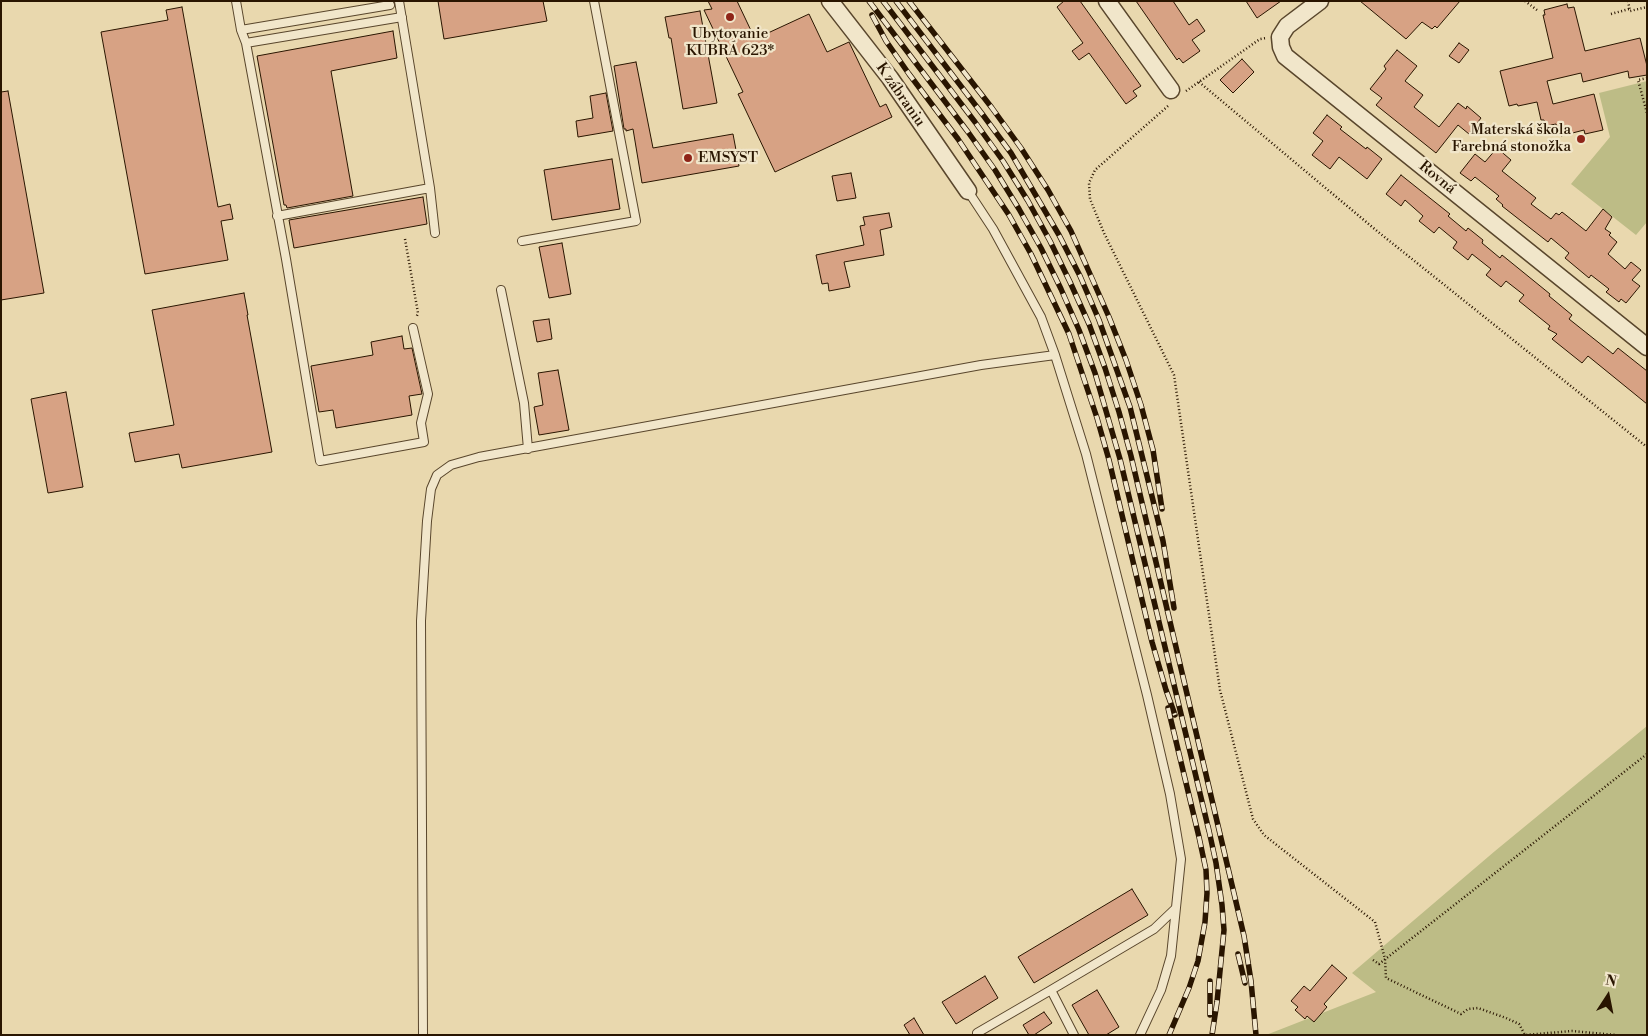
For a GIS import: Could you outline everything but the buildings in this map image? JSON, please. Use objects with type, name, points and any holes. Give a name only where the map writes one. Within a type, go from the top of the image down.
[{"type":"street","name":"K zábraniu","points":[[830,1],[890,78],[968,191]]},
{"type":"street","points":[[1107,1],[1174,96]]},
{"type":"street","points":[[1280,37],[1286,26],[1320,1]]},
{"type":"street","name":"Rovná","points":[[1280,37],[1281,47],[1285,56],[1647,347]]},
{"type":"lane","points":[[236,1],[241,30],[246,43],[320,461],[424,442],[421,423],[428,394],[413,328]]},
{"type":"lane","points":[[399,1],[430,188],[435,234]]},
{"type":"lane","points":[[522,241],[636,220],[594,1]]},
{"type":"lane","points":[[241,30],[390,5]]},
{"type":"lane","points":[[246,43],[402,17]]},
{"type":"lane","points":[[277,216],[430,188]]},
{"type":"lane","points":[[968,191],[993,229],[1036,308],[1055,355],[1086,454],[1170,794],[1181,859],[1171,956],[1161,990],[1140,1035]]},
{"type":"lane","points":[[501,290],[524,403],[528,449]]},
{"type":"lane","points":[[423,1035],[421,621],[427,519],[431,489],[437,475],[451,465],[479,457],[981,365],[1055,355]]},
{"type":"lane","points":[[612,424],[614,433]]},
{"type":"lane","points":[[978,1035],[977,1033],[1154,929],[1175,909]]},
{"type":"lane","points":[[1051,990],[1074,1035]]},
{"type":"path","points":[[1525,1],[1537,10]]},
{"type":"path","points":[[1628,1],[1630,9]]},
{"type":"path","points":[[1611,14],[1647,6]]},
{"type":"path","points":[[1280,37],[1260,38],[1199,82],[1174,96],[1095,170],[1089,183],[1090,199],[1104,233],[1174,375],[1220,690],[1253,819],[1264,835],[1375,922],[1385,959],[1386,978],[1461,1014],[1468,1009],[1478,1008],[1519,1024],[1525,1035],[1572,1031],[1616,1035]]},
{"type":"path","points":[[1647,78],[1638,80],[1647,113]]},
{"type":"path","points":[[1199,82],[1377,231],[1647,447]]},
{"type":"path","points":[[405,239],[418,313]]},
{"type":"path","points":[[1373,960],[1379,964],[1647,754]]},
{"type":"shaded area","points":[[1647,81],[1647,222],[1636,235],[1571,184],[1610,137],[1599,93]]},
{"type":"shaded area","points":[[1647,726],[1647,1035],[1266,1035],[1376,992],[1352,973],[1495,851]]},
{"type":"railway","points":[[869,1],[995,170],[1041,248],[1079,330],[1095,373],[1120,459],[1209,831]]},
{"type":"railway","points":[[883,1],[975,122],[1003,161],[1028,201],[1070,282],[1089,324],[1105,368],[1131,456],[1244,936],[1251,981],[1256,1035]]},
{"type":"railway","points":[[896,1],[1011,153],[1059,235],[1080,276],[1099,320],[1130,407],[1163,541],[1174,608]]},
{"type":"railway","points":[[909,1],[1021,148],[1071,231],[1109,317],[1141,405],[1153,450],[1162,509]]},
{"type":"railway","points":[[872,15],[886,41],[958,139],[1009,215],[1031,254],[1069,334],[1109,460],[1152,642],[1175,715]]},
{"type":"railway","points":[[1168,708],[1206,870],[1207,893],[1205,922],[1198,961],[1169,1035]]},
{"type":"railway","points":[[1208,826],[1216,863],[1224,930],[1212,1035]]},
{"type":"railway","points":[[1238,954],[1245,983]]},
{"type":"railway","points":[[1210,981],[1210,1015]]},
{"type":"place","name":"Ubytovanie KUBRÁ 623*","points":[[730,17]]},
{"type":"place","name":"Materská škola Farebná stonožka","points":[[1581,139]]},
{"type":"place","name":"EMSYST","points":[[688,158]]}]
